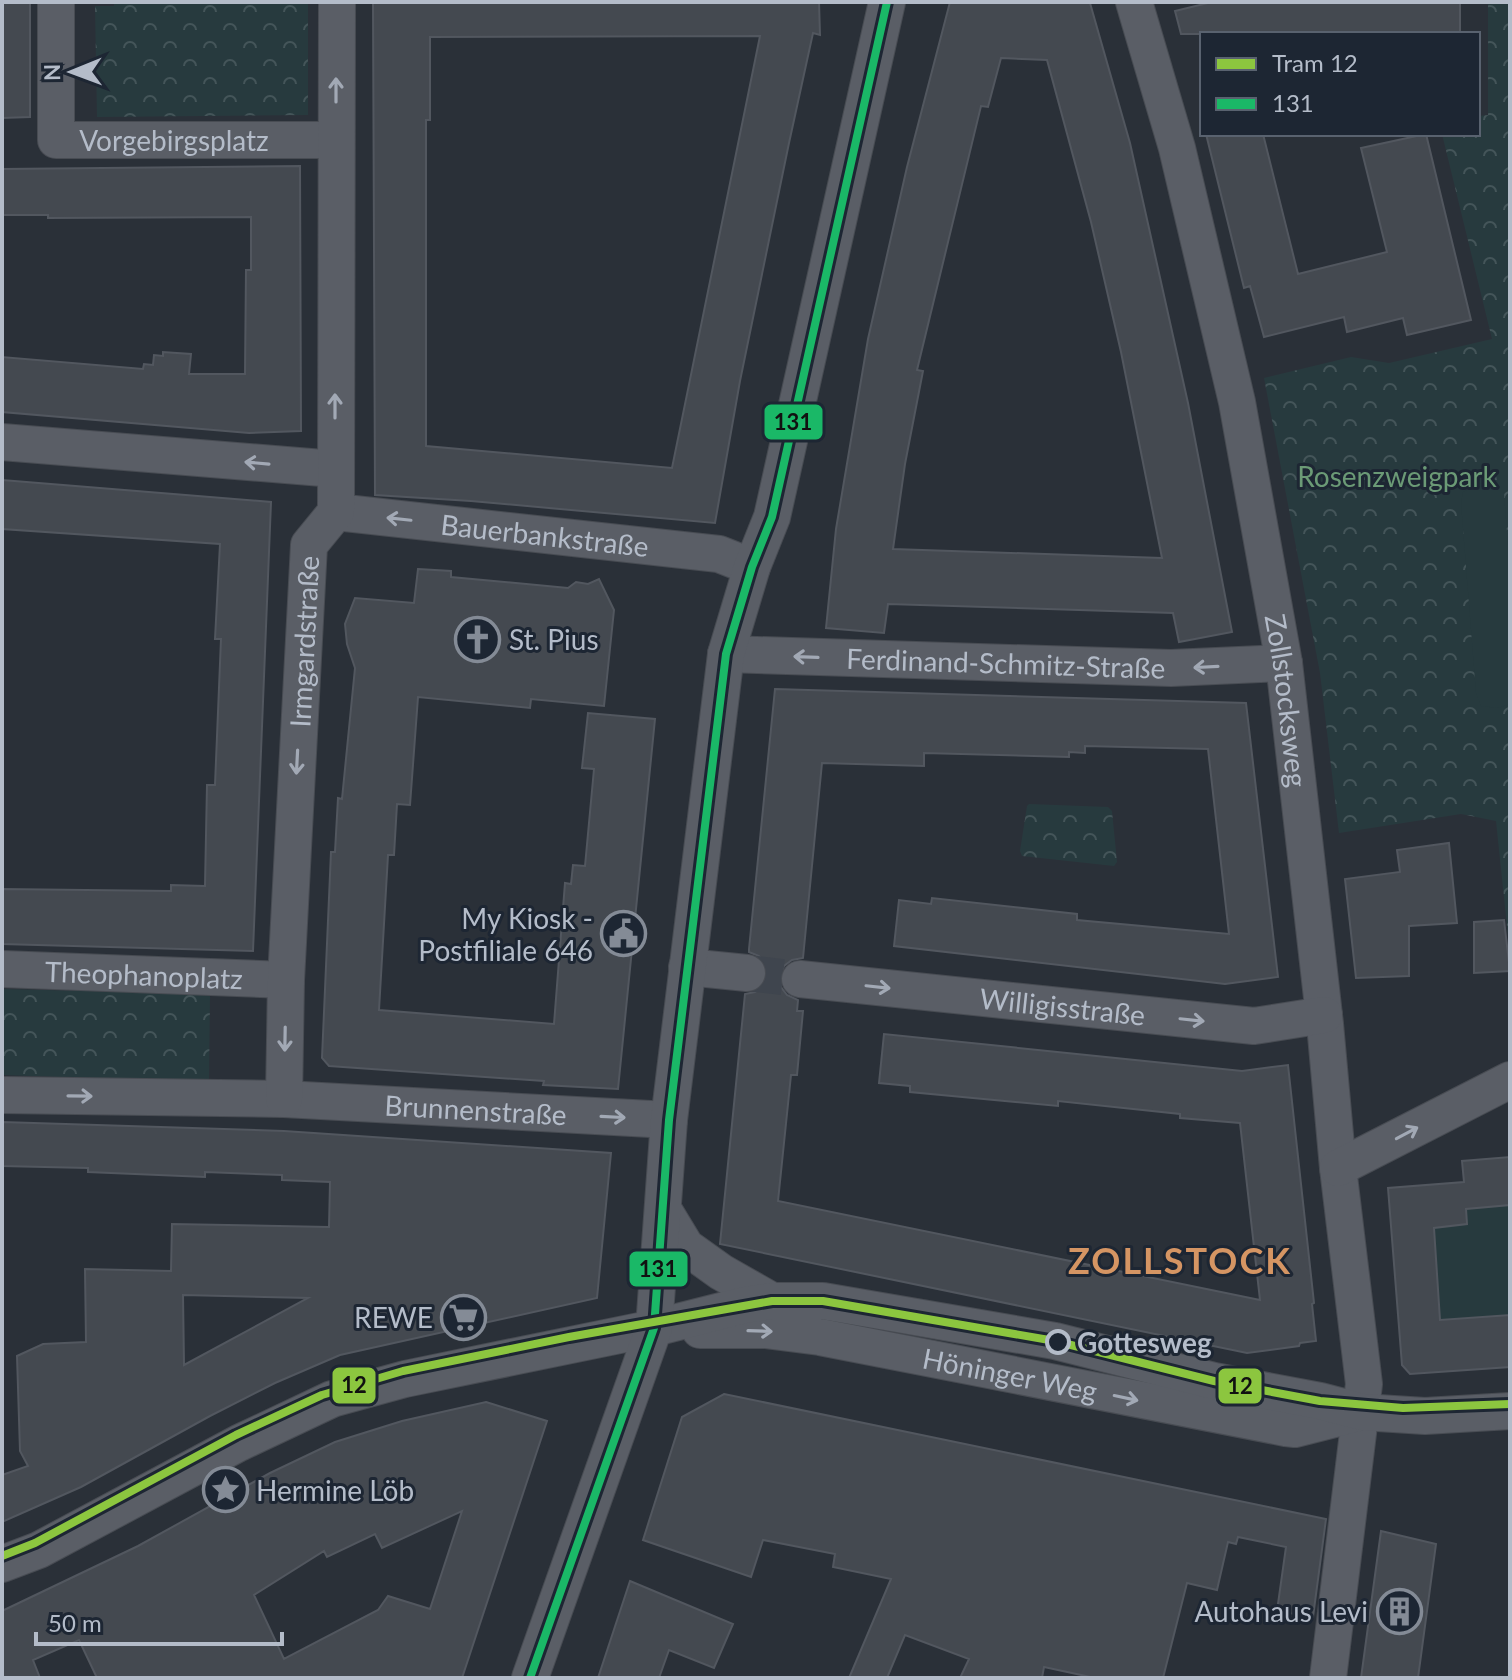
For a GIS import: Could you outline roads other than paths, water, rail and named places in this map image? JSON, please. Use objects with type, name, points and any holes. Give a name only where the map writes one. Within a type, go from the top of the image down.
[{"type":"street","name":"Vorgebirgsplatz","points":[[56,2],[56,140],[336,140]]},
{"type":"street","points":[[336,512],[337,2]]},
{"type":"street","points":[[530,1678],[654,1328],[669,1120],[726,654],[752,567],[772,517],[887,2]]},
{"type":"street","name":"Zollstocksweg","points":[[1134,2],[1177,148],[1237,402],[1284,663],[1364,1384],[1328,1678]]},
{"type":"street","points":[[2,442],[335,469]]},
{"type":"street","name":"Bauerbankstraße","points":[[336,512],[719,554],[752,567]]},
{"type":"street","name":"Irmgardstraße","points":[[284,1099],[286,980],[309,545],[336,512]]},
{"type":"street","name":"Ferdinand-Schmitz-Straße","points":[[726,654],[1171,668],[1284,663]]},
{"type":"street","points":[[687,967],[747,973]]},
{"type":"street","name":"Theophanoplatz","points":[[2,969],[286,980]]},
{"type":"street","name":"Willigisstraße","points":[[800,979],[1254,1026],[1324,1015]]},
{"type":"street","points":[[1338,1168],[1510,1080]]},
{"type":"street","points":[[2,1095],[284,1099]]},
{"type":"street","name":"Brunnenstraße","points":[[284,1099],[669,1120]]},
{"type":"street","points":[[663,1209],[686,1247],[721,1272],[772,1301]]},
{"type":"street","name":"Höninger Weg","points":[[2,1564],[39,1550],[239,1443],[332,1399],[405,1379],[772,1301],[823,1301],[1055,1341],[1214,1381],[1362,1412],[1425,1416],[1510,1411]]},
{"type":"street","name":"Höninger Weg","points":[[654,1328],[765,1330],[820,1337],[1286,1428],[1295,1429],[1362,1412]]},
{"type":"tunnel","points":[[747,973],[800,979]]},
{"type":"tram line","name":"12","points":[[2,1556],[35,1543],[236,1435],[322,1395],[403,1371],[569,1337],[772,1301],[823,1301],[1055,1341],[1214,1381],[1320,1401],[1403,1408],[1510,1404]]},
{"type":"place","name":"St. Pius","points":[[478,639]]},
{"type":"place","name":"My Kiosk - Postfiliale 646","points":[[624,934]]},
{"type":"place","name":"REWE","points":[[464,1317]]},
{"type":"place","name":"Gottesweg","points":[[1058,1342]]},
{"type":"place","name":"Hermine Löb","points":[[225,1490]]},
{"type":"place","name":"Autohaus Levi","points":[[1399,1611]]},
{"type":"district","name":"ZOLLSTOCK","points":[[1180,1260]]},
{"type":"park label","name":"Rosenzweigpark","points":[[1397,476]]}]
